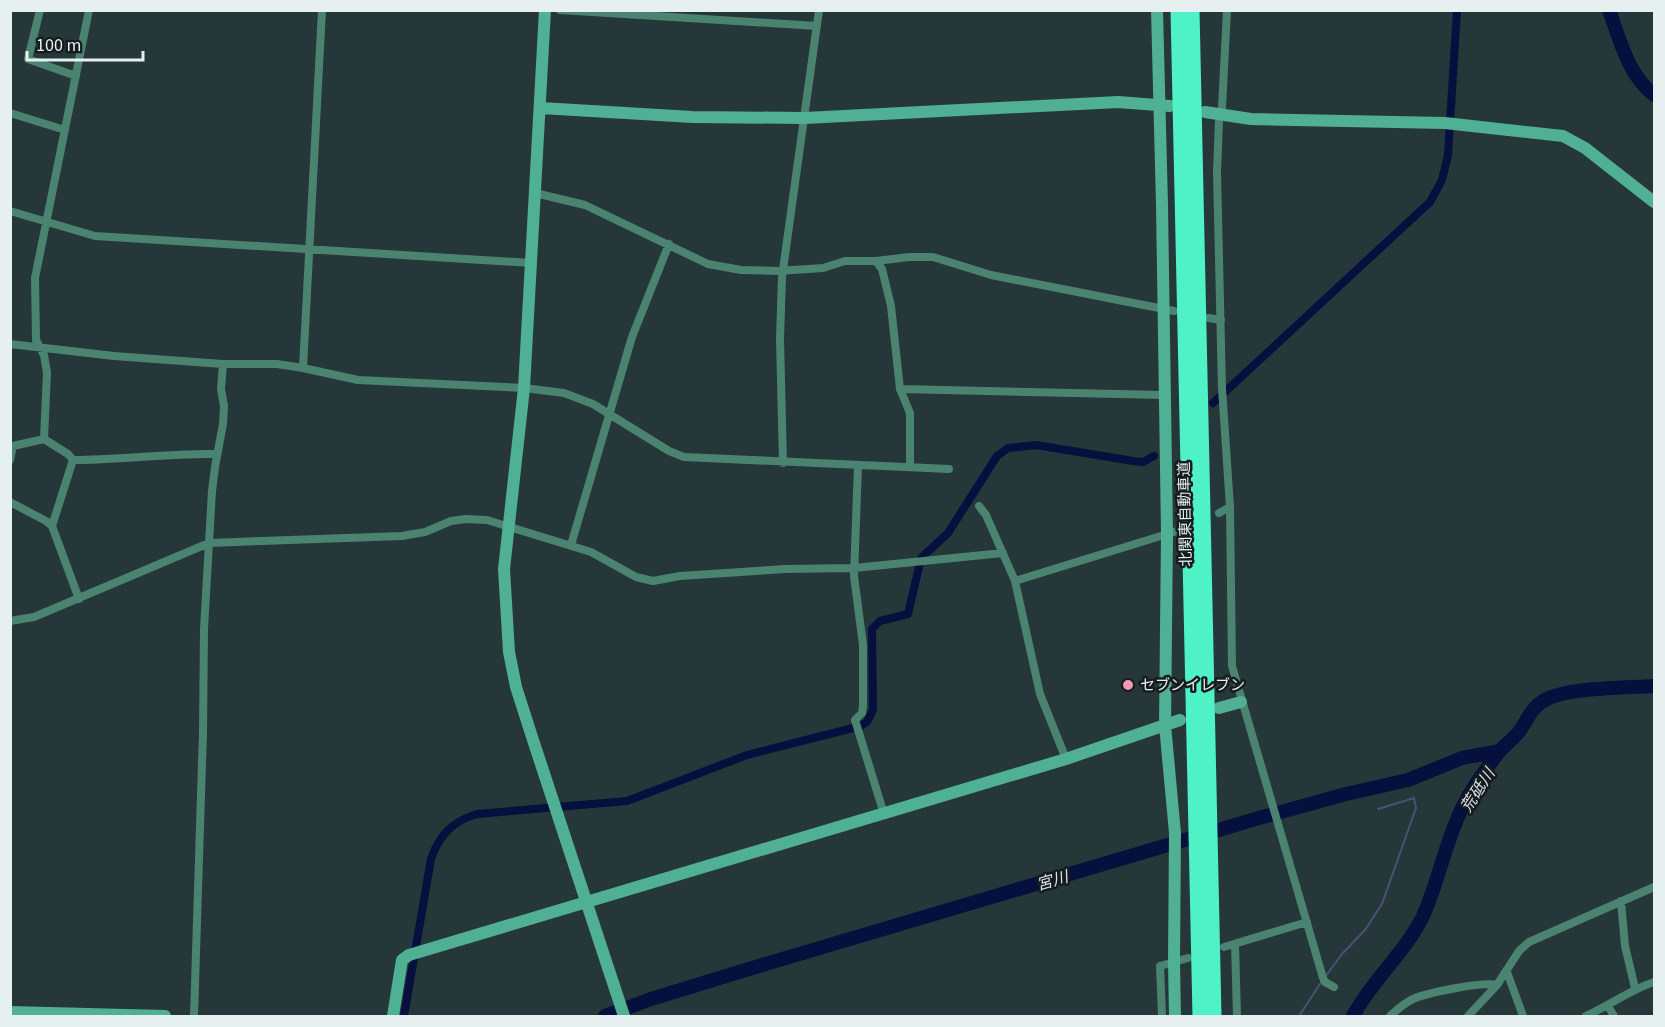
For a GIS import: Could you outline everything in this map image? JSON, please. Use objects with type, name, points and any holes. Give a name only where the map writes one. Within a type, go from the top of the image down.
[{"type":"highway","name":"北関東自動車道","points":[[1178,10],[1203,855],[1214,1017]]},
{"type":"highway","name":"北関東自動車道","points":[[1192,10],[1202,815]]},
{"type":"highway","name":"北関東自動車道","points":[[1200,1017],[1203,855]]},
{"type":"street","points":[[40,10],[28,59],[76,76]]},
{"type":"street","points":[[45,439],[47,373],[44,355],[36,340],[35,278],[89,10]]},
{"type":"street","points":[[303,368],[322,10]]},
{"type":"street","points":[[545,10],[524,388],[504,569],[509,652],[516,687],[624,1017]]},
{"type":"street","points":[[560,10],[817,26]]},
{"type":"street","points":[[783,463],[780,304],[819,10]]},
{"type":"street","points":[[1157,10],[1164,106],[1162,204],[1169,310],[1164,395],[1172,533],[1165,725],[1175,832],[1175,1017]]},
{"type":"street","points":[[1227,10],[1217,172],[1222,388],[1230,507],[1232,666],[1323,978],[1334,987]]},
{"type":"street","points":[[540,108],[692,117],[805,118],[1118,102],[1164,106]]},
{"type":"street","points":[[1205,112],[1251,119],[1451,124],[1563,136],[1586,148],[1654,202]]},
{"type":"street","points":[[10,113],[65,130]]},
{"type":"street","points":[[535,193],[585,205],[717,266],[741,270],[783,270],[823,268],[845,261],[933,257],[991,275],[1169,310]]},
{"type":"street","points":[[10,211],[95,236],[531,263]]},
{"type":"street","points":[[571,545],[632,337],[669,244]]},
{"type":"street","points":[[876,261],[882,269],[891,306],[900,389],[909,413],[910,467]]},
{"type":"street","points":[[1209,318],[1221,320]]},
{"type":"street","points":[[10,344],[114,356],[223,364],[277,364],[358,380],[524,388],[564,393],[580,398],[611,414],[669,451],[684,457],[949,469]]},
{"type":"street","points":[[194,1017],[207,548],[217,454],[224,424],[221,388],[223,364]]},
{"type":"street","points":[[900,389],[1164,395]]},
{"type":"street","points":[[10,460],[13,446],[45,439],[68,454],[73,460]]},
{"type":"street","points":[[73,460],[171,456],[187,453],[217,454]]},
{"type":"street","points":[[52,526],[73,460]]},
{"type":"street","points":[[858,466],[854,568],[863,645],[863,706],[862,713],[855,720],[884,814]]},
{"type":"street","points":[[10,502],[52,526],[79,598]]},
{"type":"street","points":[[979,506],[986,515],[1015,581],[1040,694],[1066,759]]},
{"type":"street","points":[[1219,513],[1230,507]]},
{"type":"street","points":[[10,621],[34,617],[209,543],[402,536],[425,532],[451,521],[466,519],[487,520],[571,545],[591,552],[636,577],[653,581],[680,576],[785,569],[854,568],[1003,553]]},
{"type":"street","points":[[1015,581],[1172,533]]},
{"type":"street","points":[[1220,708],[1241,702]]},
{"type":"street","points":[[393,1017],[402,960],[415,953],[1066,759],[1180,720]]},
{"type":"street","points":[[1468,1017],[1497,985],[1519,951],[1529,942],[1654,887]]},
{"type":"street","points":[[1621,902],[1624,946],[1635,988]]},
{"type":"street","points":[[1224,947],[1307,922]]},
{"type":"street","points":[[1235,944],[1237,1017]]},
{"type":"street","points":[[1162,1017],[1160,966],[1188,958]]},
{"type":"street","points":[[1507,972],[1523,1017]]},
{"type":"street","points":[[1586,1017],[1635,988],[1654,982]]},
{"type":"street","points":[[1390,1017],[1406,1003],[1425,995],[1477,985],[1497,985]]},
{"type":"street","points":[[1608,1006],[1614,1017]]},
{"type":"street","points":[[10,1012],[165,1017]]},
{"type":"waterway","points":[[1213,403],[1430,202],[1442,180],[1448,155],[1457,10]]},
{"type":"waterway","points":[[1609,10],[1631,67],[1645,87],[1654,95]]},
{"type":"waterway","points":[[404,1016],[431,859],[438,843],[454,825],[477,814],[627,801],[747,755],[861,726],[867,722],[873,710],[872,629],[880,621],[908,614],[921,558],[948,533],[997,456],[1008,448],[1036,445],[1143,462],[1154,456]]},
{"type":"waterway","name":"荒砥川","points":[[1353,1016],[1369,990],[1407,942],[1423,916],[1451,834],[1469,794],[1501,749],[1518,733],[1535,708],[1553,696],[1566,693],[1654,686]]},
{"type":"waterway","name":"宮川","points":[[605,1016],[651,999],[762,965],[1259,818],[1408,780],[1462,758],[1500,751]]},
{"type":"waterway","name":"宮川","points":[[1408,780],[1409,784]]},
{"type":"waterway","points":[[1325,977],[1342,954],[1365,930],[1382,904],[1416,808],[1414,798],[1378,809]]},
{"type":"waterway","points":[[1299,1016],[1322,981]]},
{"type":"place","name":"セブンイレブン","points":[[1128,685]]}]
